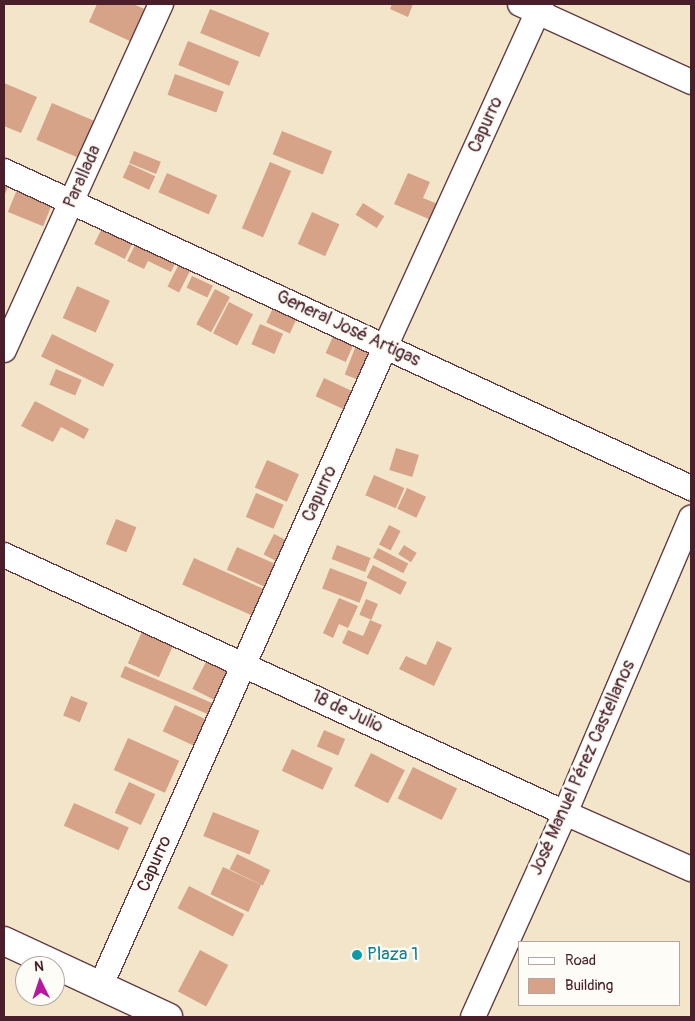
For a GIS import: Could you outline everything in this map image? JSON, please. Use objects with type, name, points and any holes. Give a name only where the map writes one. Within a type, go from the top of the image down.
[{"type":"street","name":"Parallada","points":[[4,350],[161,4]]},
{"type":"street","points":[[533,6],[691,82]]},
{"type":"street","name":"Capurro","points":[[101,985],[385,347],[533,6]]},
{"type":"street","name":"General José Artigas","points":[[4,171],[691,488]]},
{"type":"street","name":"José Manuel Pérez Castellanos","points":[[473,1017],[565,813],[691,518]]},
{"type":"street","name":"18 de Julio","points":[[4,555],[565,813],[691,868]]},
{"type":"street","points":[[4,941],[168,1017]]},
{"type":"building","points":[[97,4],[133,4],[149,11],[134,43],[89,22]]},
{"type":"building","points":[[392,4],[413,4],[408,17],[390,9]]},
{"type":"building","points":[[210,9],[269,33],[260,57],[200,33]]},
{"type":"building","points":[[188,41],[239,62],[229,86],[178,65]]},
{"type":"building","points":[[175,74],[224,92],[216,112],[167,95]]},
{"type":"building","points":[[4,83],[37,97],[21,133],[4,126]]},
{"type":"building","points":[[52,103],[102,124],[86,161],[36,140]]},
{"type":"building","points":[[282,131],[332,151],[323,174],[273,154]]},
{"type":"building","points":[[134,151],[161,162],[156,174],[129,163]]},
{"type":"building","points":[[270,162],[291,171],[263,237],[242,228]]},
{"type":"building","points":[[129,164],[155,176],[149,190],[123,178]]},
{"type":"building","points":[[167,173],[217,195],[209,215],[158,192]]},
{"type":"building","points":[[408,173],[430,182],[423,198],[438,204],[431,220],[394,204]]},
{"type":"building","points":[[4,179],[10,182],[4,196]]},
{"type":"building","points":[[18,187],[53,201],[43,226],[8,212]]},
{"type":"building","points":[[363,203],[384,216],[377,228],[356,215]]},
{"type":"building","points":[[312,212],[339,224],[325,256],[298,244]]},
{"type":"building","points":[[103,226],[134,241],[125,259],[94,244]]},
{"type":"building","points":[[136,243],[176,262],[171,272],[148,261],[144,269],[127,261]]},
{"type":"building","points":[[182,258],[194,264],[179,292],[167,287]]},
{"type":"building","points":[[192,276],[213,286],[207,298],[187,288]]},
{"type":"building","points":[[77,286],[110,301],[96,333],[63,318]]},
{"type":"building","points":[[215,289],[230,297],[211,332],[196,324]]},
{"type":"building","points":[[229,302],[253,314],[237,345],[213,333]]},
{"type":"building","points":[[273,308],[297,319],[290,333],[266,323]]},
{"type":"building","points":[[260,324],[283,334],[274,354],[251,344]]},
{"type":"building","points":[[335,332],[355,341],[346,362],[326,353]]},
{"type":"building","points":[[52,334],[114,364],[103,387],[41,356]]},
{"type":"building","points":[[358,340],[376,347],[362,381],[345,375]]},
{"type":"building","points":[[56,369],[82,380],[75,396],[49,385]]},
{"type":"building","points":[[324,378],[361,395],[353,413],[316,396]]},
{"type":"building","points":[[35,401],[89,429],[84,439],[61,427],[53,442],[21,426]]},
{"type":"building","points":[[396,448],[419,455],[412,477],[389,470]]},
{"type":"building","points":[[267,460],[299,474],[287,502],[255,487]]},
{"type":"building","points":[[374,475],[404,488],[396,508],[365,495]]},
{"type":"building","points":[[407,488],[426,497],[416,518],[397,509]]},
{"type":"building","points":[[256,493],[284,505],[273,529],[246,517]]},
{"type":"building","points":[[116,519],[136,527],[126,552],[106,544]]},
{"type":"building","points":[[389,525],[401,531],[391,551],[379,545]]},
{"type":"building","points":[[274,534],[288,541],[278,562],[264,554]]},
{"type":"building","points":[[337,545],[371,558],[365,572],[332,559]]},
{"type":"building","points":[[404,545],[417,553],[411,562],[398,554]]},
{"type":"building","points":[[237,547],[278,565],[268,588],[227,570]]},
{"type":"building","points":[[378,548],[408,563],[403,573],[373,558]]},
{"type":"building","points":[[194,558],[269,591],[257,618],[182,584]]},
{"type":"building","points":[[373,565],[407,582],[401,595],[367,577]]},
{"type":"building","points":[[330,568],[367,582],[359,603],[322,589]]},
{"type":"building","points":[[339,598],[358,606],[348,628],[339,624],[333,638],[323,633]]},
{"type":"building","points":[[366,599],[378,604],[371,620],[359,615]]},
{"type":"building","points":[[370,620],[382,625],[368,655],[342,643],[348,630],[363,636]]},
{"type":"building","points":[[145,625],[176,639],[159,677],[128,663]]},
{"type":"building","points":[[437,641],[452,648],[434,686],[399,669],[406,656],[426,665]]},
{"type":"building","points":[[210,654],[234,666],[216,701],[192,689]]},
{"type":"building","points":[[125,666],[213,704],[209,715],[120,677]]},
{"type":"building","points":[[71,696],[88,703],[80,722],[63,715]]},
{"type":"building","points":[[175,705],[209,721],[197,747],[163,731]]},
{"type":"building","points":[[324,730],[345,739],[338,756],[317,747]]},
{"type":"building","points":[[128,738],[179,761],[165,793],[114,770]]},
{"type":"building","points":[[292,749],[333,768],[323,790],[282,771]]},
{"type":"building","points":[[371,753],[405,770],[388,803],[354,786]]},
{"type":"building","points":[[413,767],[457,788],[442,820],[398,798]]},
{"type":"building","points":[[129,782],[155,794],[141,825],[115,813]]},
{"type":"building","points":[[74,803],[129,827],[119,850],[64,826]]},
{"type":"building","points":[[213,812],[259,831],[250,855],[203,836]]},
{"type":"building","points":[[237,854],[270,870],[263,885],[230,869]]},
{"type":"building","points":[[223,867],[261,885],[248,912],[210,894]]},
{"type":"building","points":[[189,886],[244,914],[233,936],[178,908]]},
{"type":"building","points":[[200,950],[228,965],[206,1007],[178,991]]},
{"type":"place","name":"Plaza 1","points":[[357,955]]}]
